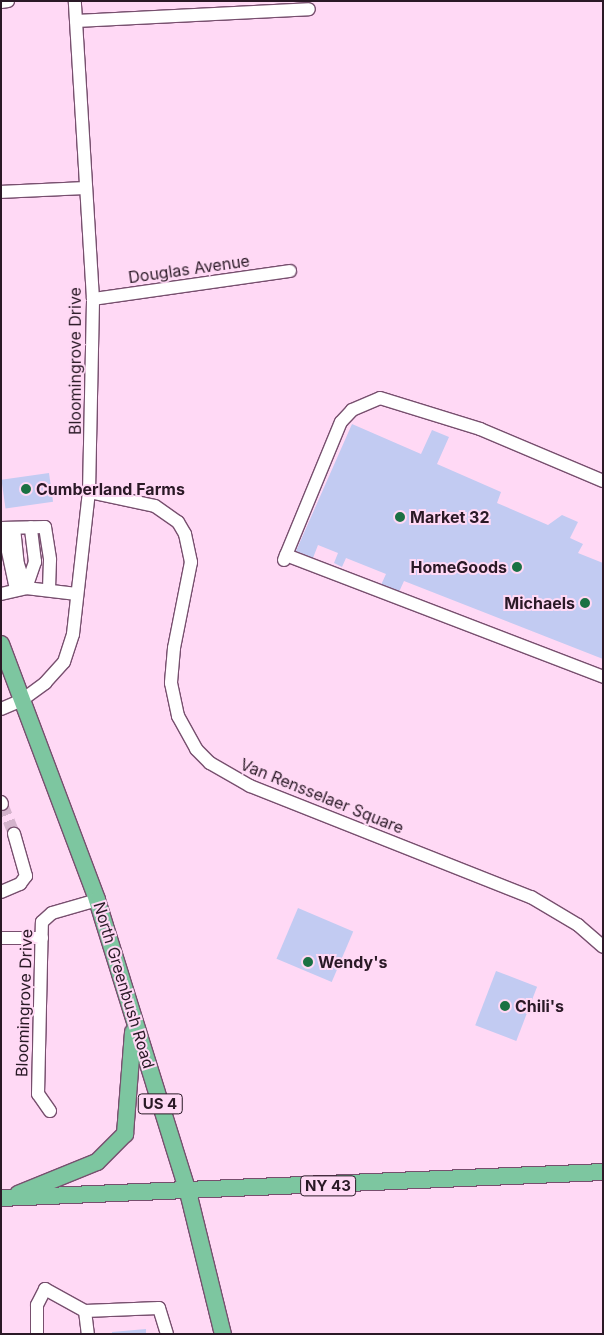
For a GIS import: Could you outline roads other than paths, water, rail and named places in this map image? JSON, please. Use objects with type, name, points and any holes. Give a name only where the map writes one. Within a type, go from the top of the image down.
[{"type":"main road","name":"North Greenbush Road","points":[[1,644],[97,900],[188,1192],[223,1334]]},
{"type":"main road","points":[[6,1198],[97,1162],[125,1134],[131,1094],[133,1015]]},
{"type":"main road","name":"NY 43","points":[[6,1198],[188,1192],[603,1172]]},
{"type":"street","points":[[1,2],[8,1]]},
{"type":"street","name":"Bloomingrove Drive","points":[[22,700],[64,662],[73,634],[89,492],[93,299],[75,1]]},
{"type":"street","points":[[76,21],[309,9]]},
{"type":"street","points":[[1,192],[85,188]]},
{"type":"street","name":"Douglas Avenue","points":[[93,299],[290,271]]},
{"type":"street","points":[[603,480],[480,429],[380,398],[352,410],[341,422],[285,558],[603,677]]},
{"type":"street","name":"Van Rensselaer Square","points":[[89,492],[155,506],[178,522],[185,534],[191,562],[174,648],[171,683],[182,725],[210,763],[250,786],[530,897],[578,925],[603,947]]},
{"type":"street","points":[[18,528],[45,527],[48,537],[49,589]]},
{"type":"street","points":[[18,528],[35,562],[21,588]]},
{"type":"street","points":[[18,528],[18,564],[21,588]]},
{"type":"street","points":[[1,594],[21,588],[49,589],[77,594]]},
{"type":"street","points":[[1,708],[22,700]]},
{"type":"street","points":[[3,887],[20,884],[26,876],[14,834]]},
{"type":"street","name":"Bloomingrove Drive","points":[[50,1111],[38,1094],[42,922],[52,913],[97,900]]},
{"type":"street","points":[[1,938],[42,938]]},
{"type":"street","points":[[37,1334],[37,1305],[45,1289],[85,1311],[158,1308],[164,1314],[167,1334]]},
{"type":"street","points":[[85,1311],[88,1334]]},
{"type":"tunnel","points":[[2,804],[14,834]]},
{"type":"place","name":"Cumberland Farms","points":[[26,489]]},
{"type":"place","name":"Market 32","points":[[400,517]]},
{"type":"place","name":"HomeGoods","points":[[517,567]]},
{"type":"place","name":"Michaels","points":[[585,603]]},
{"type":"place","name":"Wendy's","points":[[308,962]]},
{"type":"place","name":"Chili's","points":[[505,1006]]}]
